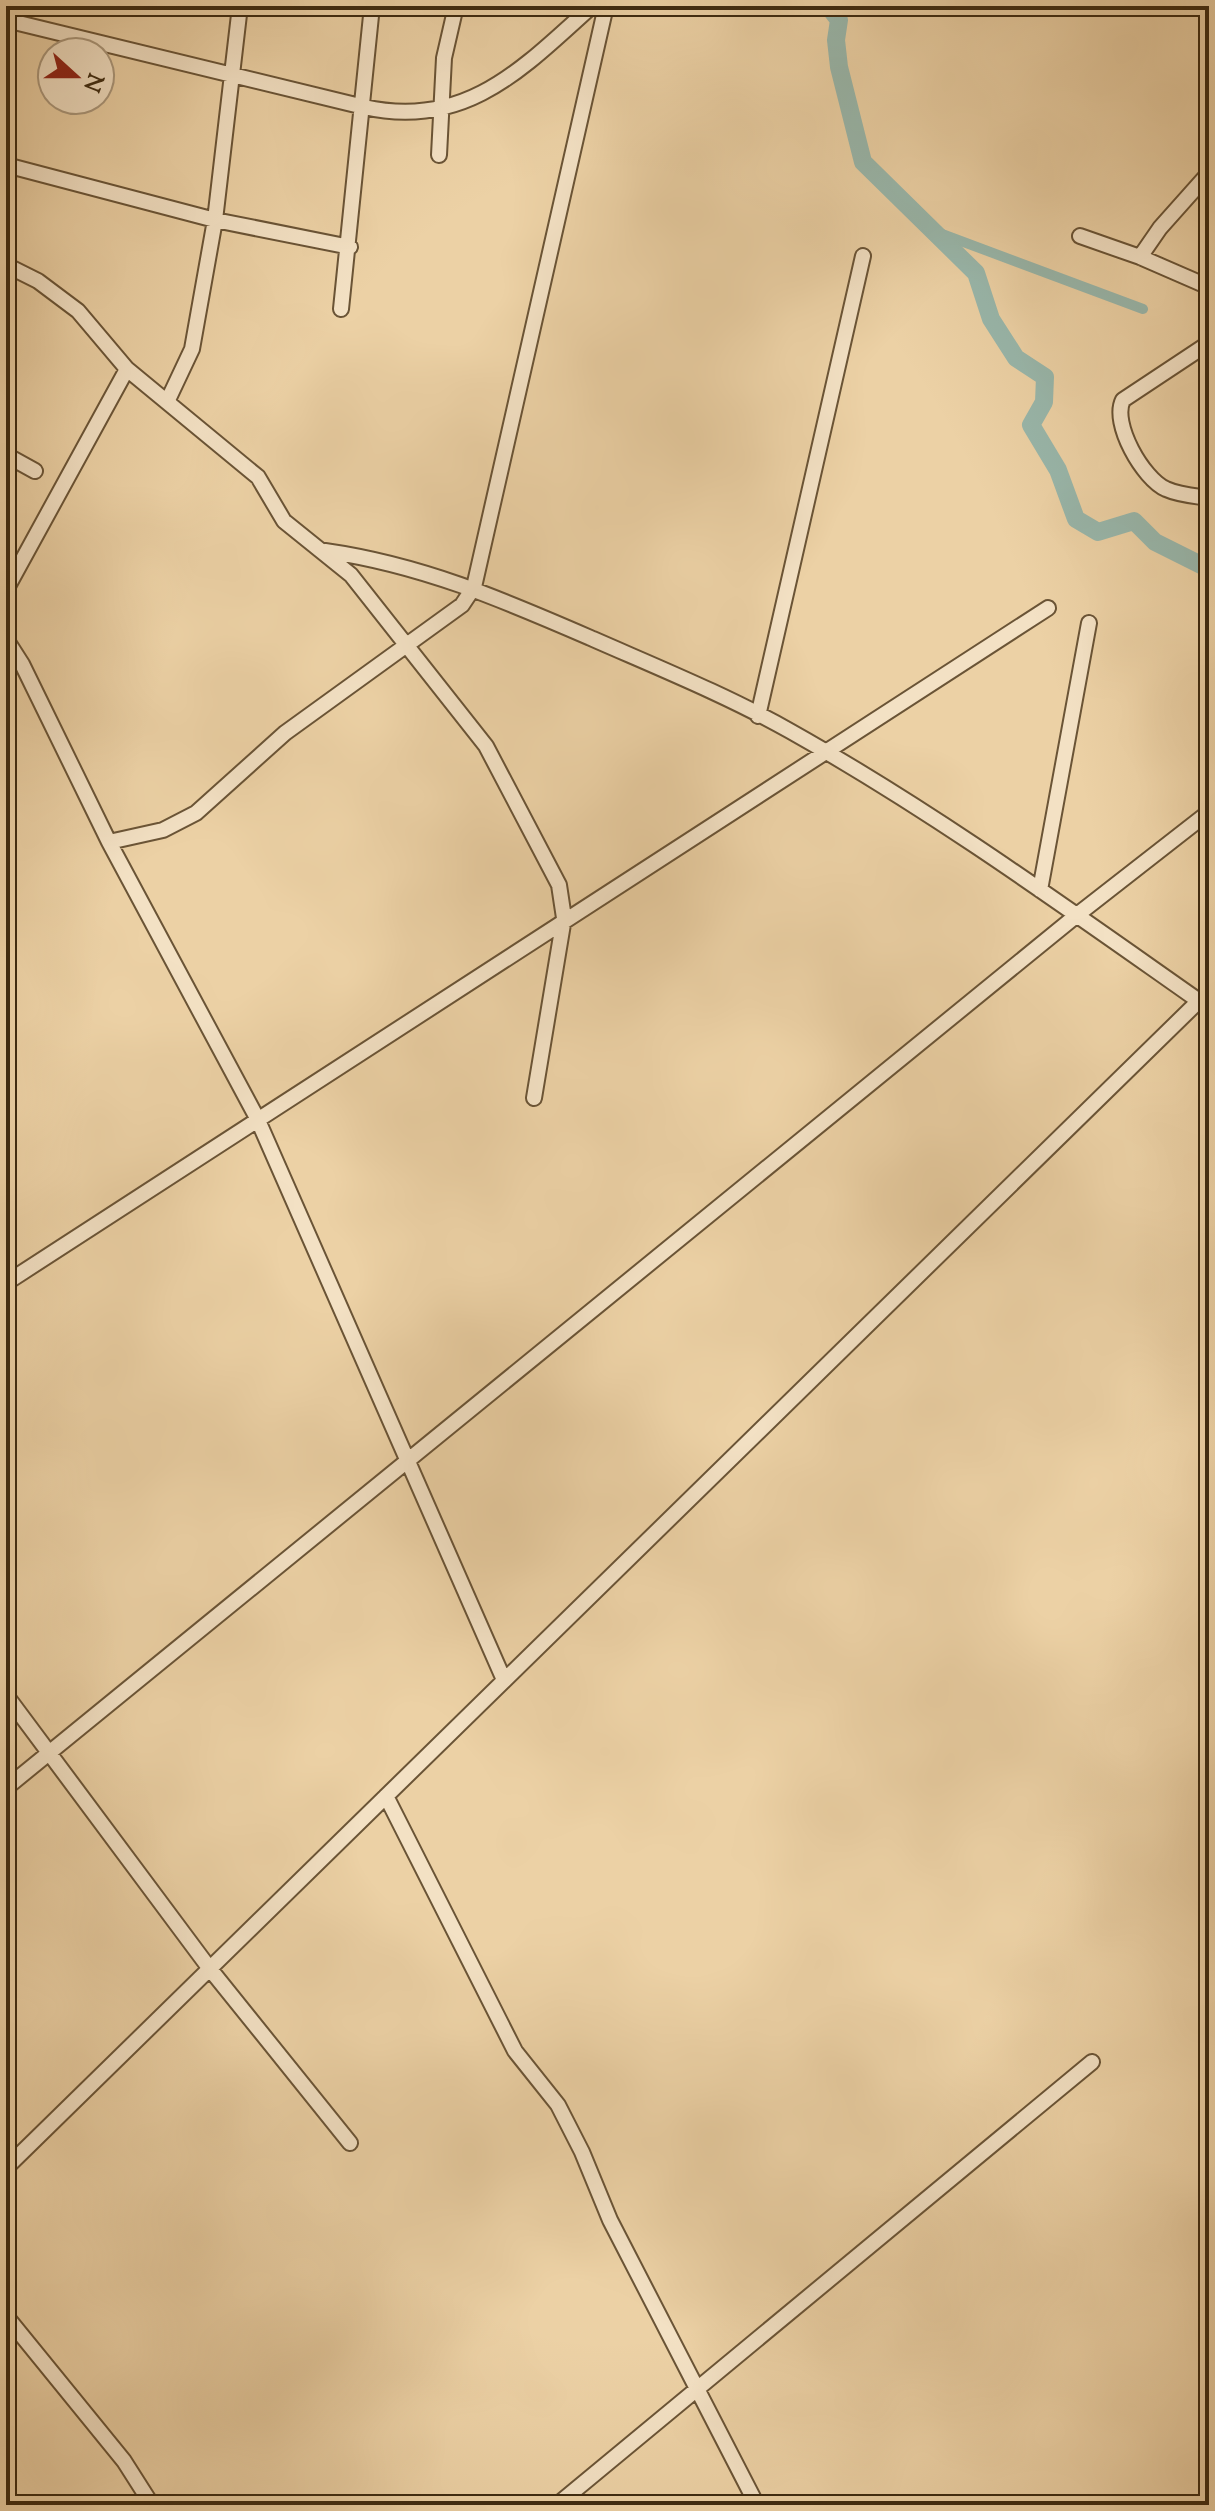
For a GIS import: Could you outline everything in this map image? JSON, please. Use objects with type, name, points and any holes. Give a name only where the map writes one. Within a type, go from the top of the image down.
[{"type":"street","points":[[167,402],[192,349],[215,220],[240,6]]},
{"type":"street","points":[[341,309],[350,247],[372,6]]},
{"type":"street","points":[[439,155],[444,58],[456,6]]},
{"type":"street","points":[[6,20],[233,72],[364,107],[401,111],[442,108],[477,97],[513,76],[592,6]]},
{"type":"street","points":[[109,842],[163,830],[196,813],[285,733],[462,605],[474,587],[606,6]]},
{"type":"street","points":[[6,165],[215,220],[350,247]]},
{"type":"street","points":[[1140,257],[1160,228],[1209,173]]},
{"type":"street","points":[[1080,236],[1140,257],[1209,287]]},
{"type":"street","points":[[758,716],[863,256]]},
{"type":"street","points":[[6,265],[38,281],[78,311],[127,369],[258,477],[284,521],[351,575],[486,746],[559,885],[564,918],[534,1098]]},
{"type":"street","points":[[1209,343],[1123,400],[1119,407],[1120,419],[1135,458],[1150,477],[1164,489],[1209,498]]},
{"type":"street","points":[[6,590],[127,369]]},
{"type":"street","points":[[6,455],[35,471]]},
{"type":"street","points":[[6,2168],[1206,1000],[823,752],[758,716],[668,671],[474,587],[378,559],[323,551]]},
{"type":"street","points":[[6,1283],[564,918],[1048,608]]},
{"type":"street","points":[[1040,890],[1089,623]]},
{"type":"street","points":[[6,639],[22,664],[109,842],[257,1118],[504,1680]]},
{"type":"street","points":[[6,1788],[1077,915],[1209,812]]},
{"type":"street","points":[[6,1695],[210,1969],[350,2143]]},
{"type":"street","points":[[386,1796],[515,2051],[558,2105],[582,2152],[610,2220],[757,2505]]},
{"type":"street","points":[[557,2505],[1092,2062]]},
{"type":"street","points":[[6,2316],[124,2461],[152,2505]]},
{"type":"waterway","points":[[828,6],[839,20],[836,40],[839,67],[863,162],[976,273],[991,319],[1016,358],[1045,377],[1044,402],[1031,425],[1058,470],[1076,519],[1098,532],[1134,521],[1155,542],[1209,569]]},
{"type":"waterway","points":[[926,228],[1143,309]]}]
